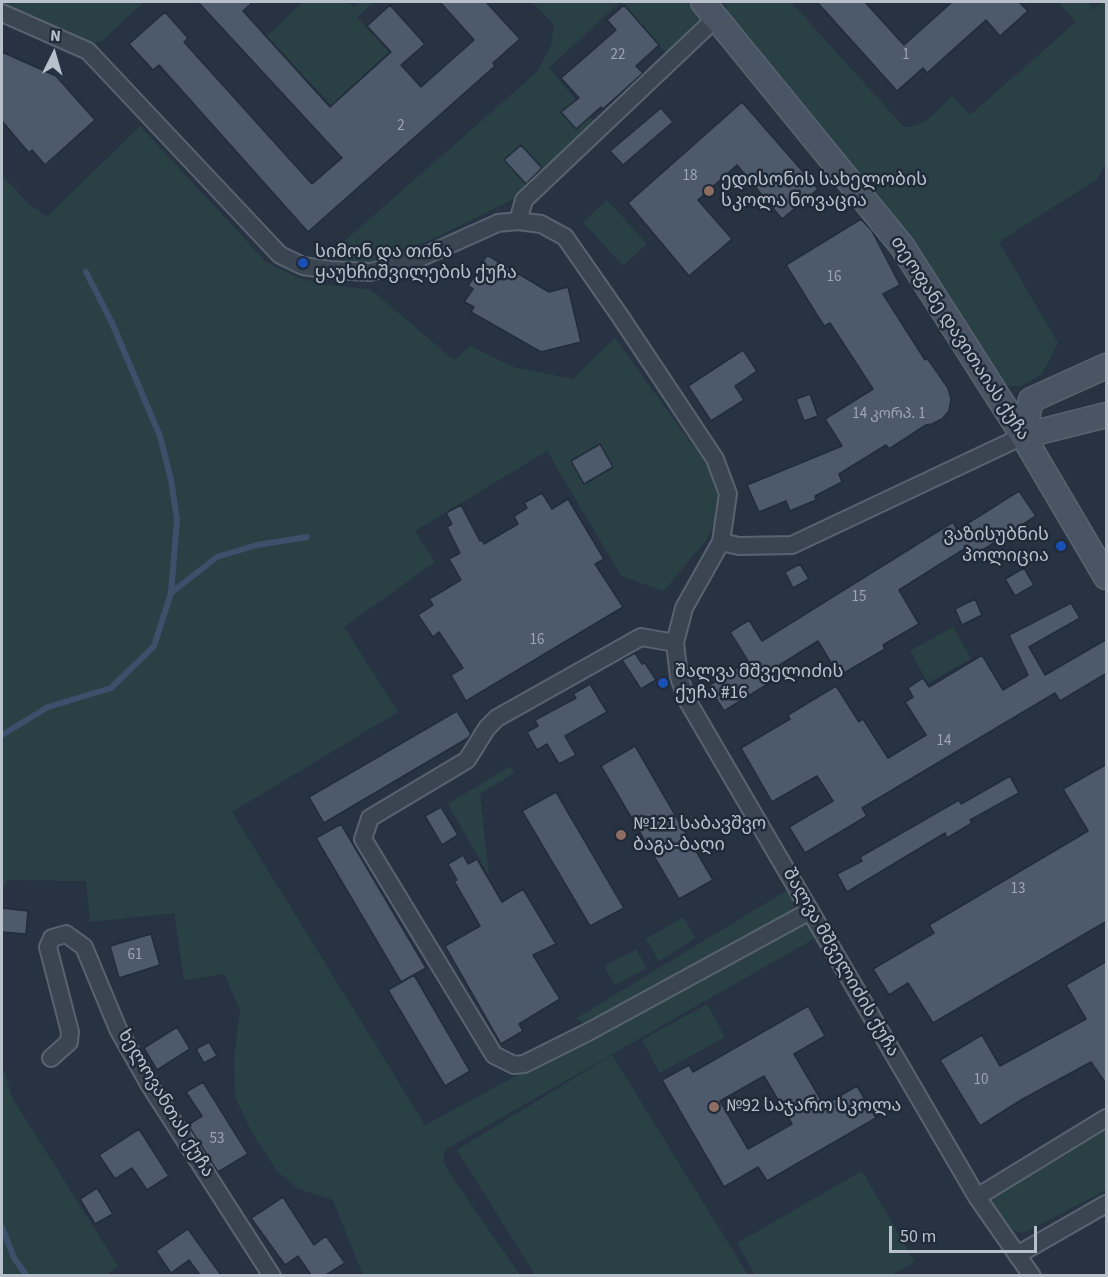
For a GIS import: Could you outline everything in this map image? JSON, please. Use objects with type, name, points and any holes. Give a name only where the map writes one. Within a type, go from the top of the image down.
[{"type":"main road","name":"თეოფანე დავითაიას ქუჩა","points":[[710,10],[902,246],[1023,436],[1107,577]]},
{"type":"main road","points":[[1107,366],[1031,400],[1023,436],[1107,415]]},
{"type":"street","points":[[518,221],[524,200],[710,10]]},
{"type":"street","points":[[2,13],[88,51],[280,255],[303,266],[371,272],[420,258],[498,223],[518,221],[541,224],[565,237],[715,459],[729,494],[721,542],[739,546],[792,545],[1023,436]]},
{"type":"street","name":"შალვა მშველიძის ქუჩა","points":[[721,542],[684,608],[675,643],[680,678],[687,700],[977,1197],[1032,1275]]},
{"type":"street","points":[[675,643],[641,637],[497,718],[487,728],[467,760],[370,818],[363,839],[494,1055],[514,1065],[524,1064],[590,1031],[810,911]]},
{"type":"street","name":"ხელოვანთას ქუჩა","points":[[51,1058],[69,1042],[70,1032],[48,947],[52,938],[66,934],[84,947],[118,1029],[149,1084],[272,1275]]},
{"type":"street","points":[[977,1197],[1107,1118]]},
{"type":"street","points":[[1017,1255],[1107,1204]]},
{"type":"green space","points":[[2,2],[12,4],[15,2],[144,2],[103,40],[86,45]]},
{"type":"green space","points":[[303,2],[348,2],[354,7],[360,2],[374,2],[357,17],[389,52],[331,105],[267,36]]},
{"type":"green space","points":[[532,2],[620,2],[549,68],[597,125],[530,191],[435,238],[390,256],[352,265],[341,256],[341,244],[536,73],[551,45],[554,25]]},
{"type":"green space","points":[[620,2],[687,2],[704,21],[669,56]]},
{"type":"green space","points":[[724,2],[791,2],[903,126],[910,126],[924,122],[952,96],[970,115],[1076,22],[1058,2],[1087,2],[1094,9],[1106,2],[1106,164],[1097,179],[999,242],[1058,343],[1042,374],[1021,386],[1007,386],[999,378],[912,237],[728,13]]},
{"type":"green space","points":[[140,126],[266,262],[296,277],[325,285],[370,289],[454,360],[470,346],[513,367],[573,379],[615,338],[707,465],[719,499],[717,517],[706,540],[664,591],[621,576],[547,451],[415,531],[435,562],[344,627],[398,712],[232,812],[425,1125],[805,920],[815,938],[445,1150],[443,1160],[450,1174],[520,1275],[363,1275],[333,1200],[298,1189],[277,1171],[252,1133],[235,1096],[234,1059],[240,1010],[224,974],[184,980],[174,913],[90,922],[86,881],[8,880],[2,889],[2,175],[27,202],[47,217]]},
{"type":"green space","points":[[607,200],[647,244],[623,266],[583,222]]},
{"type":"green space","points":[[953,627],[971,659],[928,683],[910,651]]},
{"type":"green space","points":[[510,766],[514,773],[480,794],[489,876],[448,804]]},
{"type":"green space","points":[[789,889],[793,896],[794,914],[587,1024],[575,1019]]},
{"type":"green space","points":[[683,917],[696,938],[659,961],[646,939]]},
{"type":"green space","points":[[636,949],[647,968],[615,985],[604,966]]},
{"type":"green space","points":[[707,1004],[725,1037],[660,1073],[642,1040]]},
{"type":"green space","points":[[612,1055],[748,1275],[535,1275],[457,1150]]},
{"type":"green space","points":[[2,1066],[13,1099],[118,1266],[109,1273],[110,1275],[2,1275]]},
{"type":"green space","points":[[1106,1125],[1106,1190],[1024,1233],[1007,1226],[992,1202],[995,1193]]},
{"type":"green space","points":[[862,1171],[915,1262],[891,1275],[755,1275],[737,1243]]},
{"type":"building","points":[[198,2],[253,2],[243,11],[330,107],[391,52],[367,26],[390,5],[425,44],[401,65],[421,87],[474,40],[440,2],[486,2],[520,39],[493,63],[495,66],[308,232],[159,65],[153,70],[129,44],[165,12],[188,38],[184,42],[312,184],[342,158]]},
{"type":"building","points":[[817,2],[865,2],[904,45],[952,2],[1019,2],[1028,11],[1000,36],[986,20],[927,73],[923,68],[897,91]]},
{"type":"building","points":[[624,5],[659,45],[636,66],[643,73],[603,109],[601,107],[576,129],[561,112],[579,98],[561,78],[616,30],[607,20]]},
{"type":"building","points":[[2,52],[56,76],[95,120],[45,165],[32,150],[29,153],[2,121]]},
{"type":"building","points":[[742,102],[818,189],[782,219],[737,165],[698,200],[732,239],[689,276],[628,203]]},
{"type":"building","points":[[661,108],[673,122],[623,165],[610,151]]},
{"type":"building","points":[[521,145],[542,168],[526,184],[504,160]]},
{"type":"building","points":[[861,219],[872,231],[900,285],[883,294],[925,360],[927,358],[948,388],[951,399],[949,411],[942,419],[926,425],[889,449],[886,445],[839,474],[842,482],[815,496],[816,500],[790,511],[786,501],[759,512],[747,485],[842,446],[825,419],[873,389],[830,323],[824,326],[786,265]]},
{"type":"building","points":[[487,255],[549,292],[568,287],[581,342],[541,352],[471,312],[474,307],[464,302],[473,289],[468,286]]},
{"type":"building","points":[[743,350],[757,371],[735,386],[744,400],[711,421],[688,386]]},
{"type":"building","points":[[810,394],[818,416],[804,421],[796,399]]},
{"type":"building","points":[[600,444],[613,467],[584,484],[571,461]]},
{"type":"building","points":[[1019,491],[1036,516],[975,555],[969,546],[899,590],[919,624],[883,645],[885,649],[839,676],[818,641],[778,666],[784,674],[724,711],[708,686],[748,661],[730,632],[749,620],[762,641],[953,522],[957,530]]},
{"type":"building","points":[[542,493],[552,509],[568,499],[604,559],[595,564],[623,607],[466,701],[451,675],[463,668],[439,632],[433,637],[418,615],[433,605],[429,599],[461,580],[449,559],[460,553],[447,527],[452,524],[446,513],[461,505],[480,541],[482,540],[484,544],[518,524],[514,516],[527,508],[524,503]]},
{"type":"building","points":[[800,564],[809,579],[793,588],[785,572]]},
{"type":"building","points":[[1024,568],[1034,585],[1015,596],[1005,579]]},
{"type":"building","points":[[975,599],[982,615],[962,625],[955,609]]},
{"type":"building","points":[[1071,603],[1080,618],[1029,647],[1045,675],[1107,639],[1107,673],[1060,701],[1055,693],[862,808],[867,816],[805,853],[789,827],[833,801],[817,776],[772,802],[741,748],[790,719],[788,715],[836,686],[859,722],[863,719],[888,758],[926,735],[905,702],[913,697],[908,688],[923,678],[929,687],[982,655],[1003,690],[1028,675],[1009,635]]},
{"type":"building","points":[[635,653],[656,680],[641,689],[622,660]]},
{"type":"building","points":[[590,684],[607,712],[565,736],[576,755],[559,764],[547,744],[537,750],[527,732],[538,726],[535,720],[576,698],[573,694]]},
{"type":"building","points":[[457,711],[471,734],[468,738],[324,823],[309,797]]},
{"type":"building","points":[[635,746],[713,880],[679,899],[601,766]]},
{"type":"building","points":[[1107,764],[1107,921],[933,1023],[908,983],[889,995],[873,969],[934,933],[929,925],[1088,831],[1063,789]]},
{"type":"building","points":[[1010,776],[1019,793],[970,820],[972,823],[947,838],[945,833],[847,892],[837,874],[862,861],[860,857],[959,800],[961,804]]},
{"type":"building","points":[[556,792],[624,908],[590,926],[522,811]]},
{"type":"building","points":[[441,807],[458,835],[442,845],[425,816]]},
{"type":"building","points":[[341,824],[426,968],[401,982],[316,838]]},
{"type":"building","points":[[463,855],[468,864],[477,859],[502,902],[523,889],[556,944],[533,955],[560,999],[519,1024],[523,1031],[501,1044],[445,946],[480,926],[454,881],[457,880],[448,864]]},
{"type":"building","points":[[2,908],[28,911],[26,934],[2,932]]},
{"type":"building","points":[[151,934],[160,965],[119,978],[110,946]]},
{"type":"building","points":[[1107,961],[1107,1085],[1091,1062],[1021,1100],[980,1126],[940,1060],[982,1035],[1000,1066],[1086,1019],[1066,985]]},
{"type":"building","points":[[414,975],[470,1071],[445,1086],[388,990]]},
{"type":"building","points":[[808,1006],[825,1036],[794,1054],[824,1105],[857,1086],[876,1118],[767,1181],[758,1167],[724,1187],[662,1080],[689,1065],[693,1072]],"holes":[[[764,1076],[792,1124],[748,1149],[720,1101]]]},
{"type":"building","points":[[177,1027],[190,1049],[157,1070],[144,1048]]},
{"type":"building","points":[[209,1042],[217,1056],[204,1063],[196,1049]]},
{"type":"building","points":[[203,1082],[248,1154],[218,1172],[188,1125],[202,1116],[186,1092]]},
{"type":"building","points":[[139,1129],[169,1176],[147,1190],[132,1168],[115,1179],[99,1155]]},
{"type":"building","points":[[97,1188],[113,1214],[95,1224],[80,1199]]},
{"type":"building","points":[[283,1197],[314,1245],[326,1236],[345,1263],[326,1275],[311,1275],[298,1256],[285,1265],[251,1218]]},
{"type":"building","points":[[188,1229],[221,1275],[200,1275],[189,1260],[171,1273],[156,1251]]},
{"type":"waterway","points":[[2,735],[48,707],[111,688],[154,646],[171,593],[177,520],[171,480],[160,436],[112,323],[86,272]]},
{"type":"waterway","points":[[171,593],[217,557],[257,545],[307,537]]},
{"type":"waterway","points":[[2,1227],[14,1258],[27,1276]]},
{"type":"place","name":"ედისონის სახელობის სკოლა ნოვაცია","points":[[709,191]]},
{"type":"place","name":"სიმონ და თინა ყაუხჩიშვილების ქუჩა","points":[[303,263]]},
{"type":"place","name":"ვაზისუბნის პოლიცია","points":[[1061,546]]},
{"type":"place","name":"შალვა მშველიძის ქუჩა #16","points":[[663,683]]},
{"type":"place","name":"№121 საბავშვო ბაგა-ბაღი","points":[[621,835]]},
{"type":"place","name":"№92 საჯარო სკოლა","points":[[714,1107]]}]
